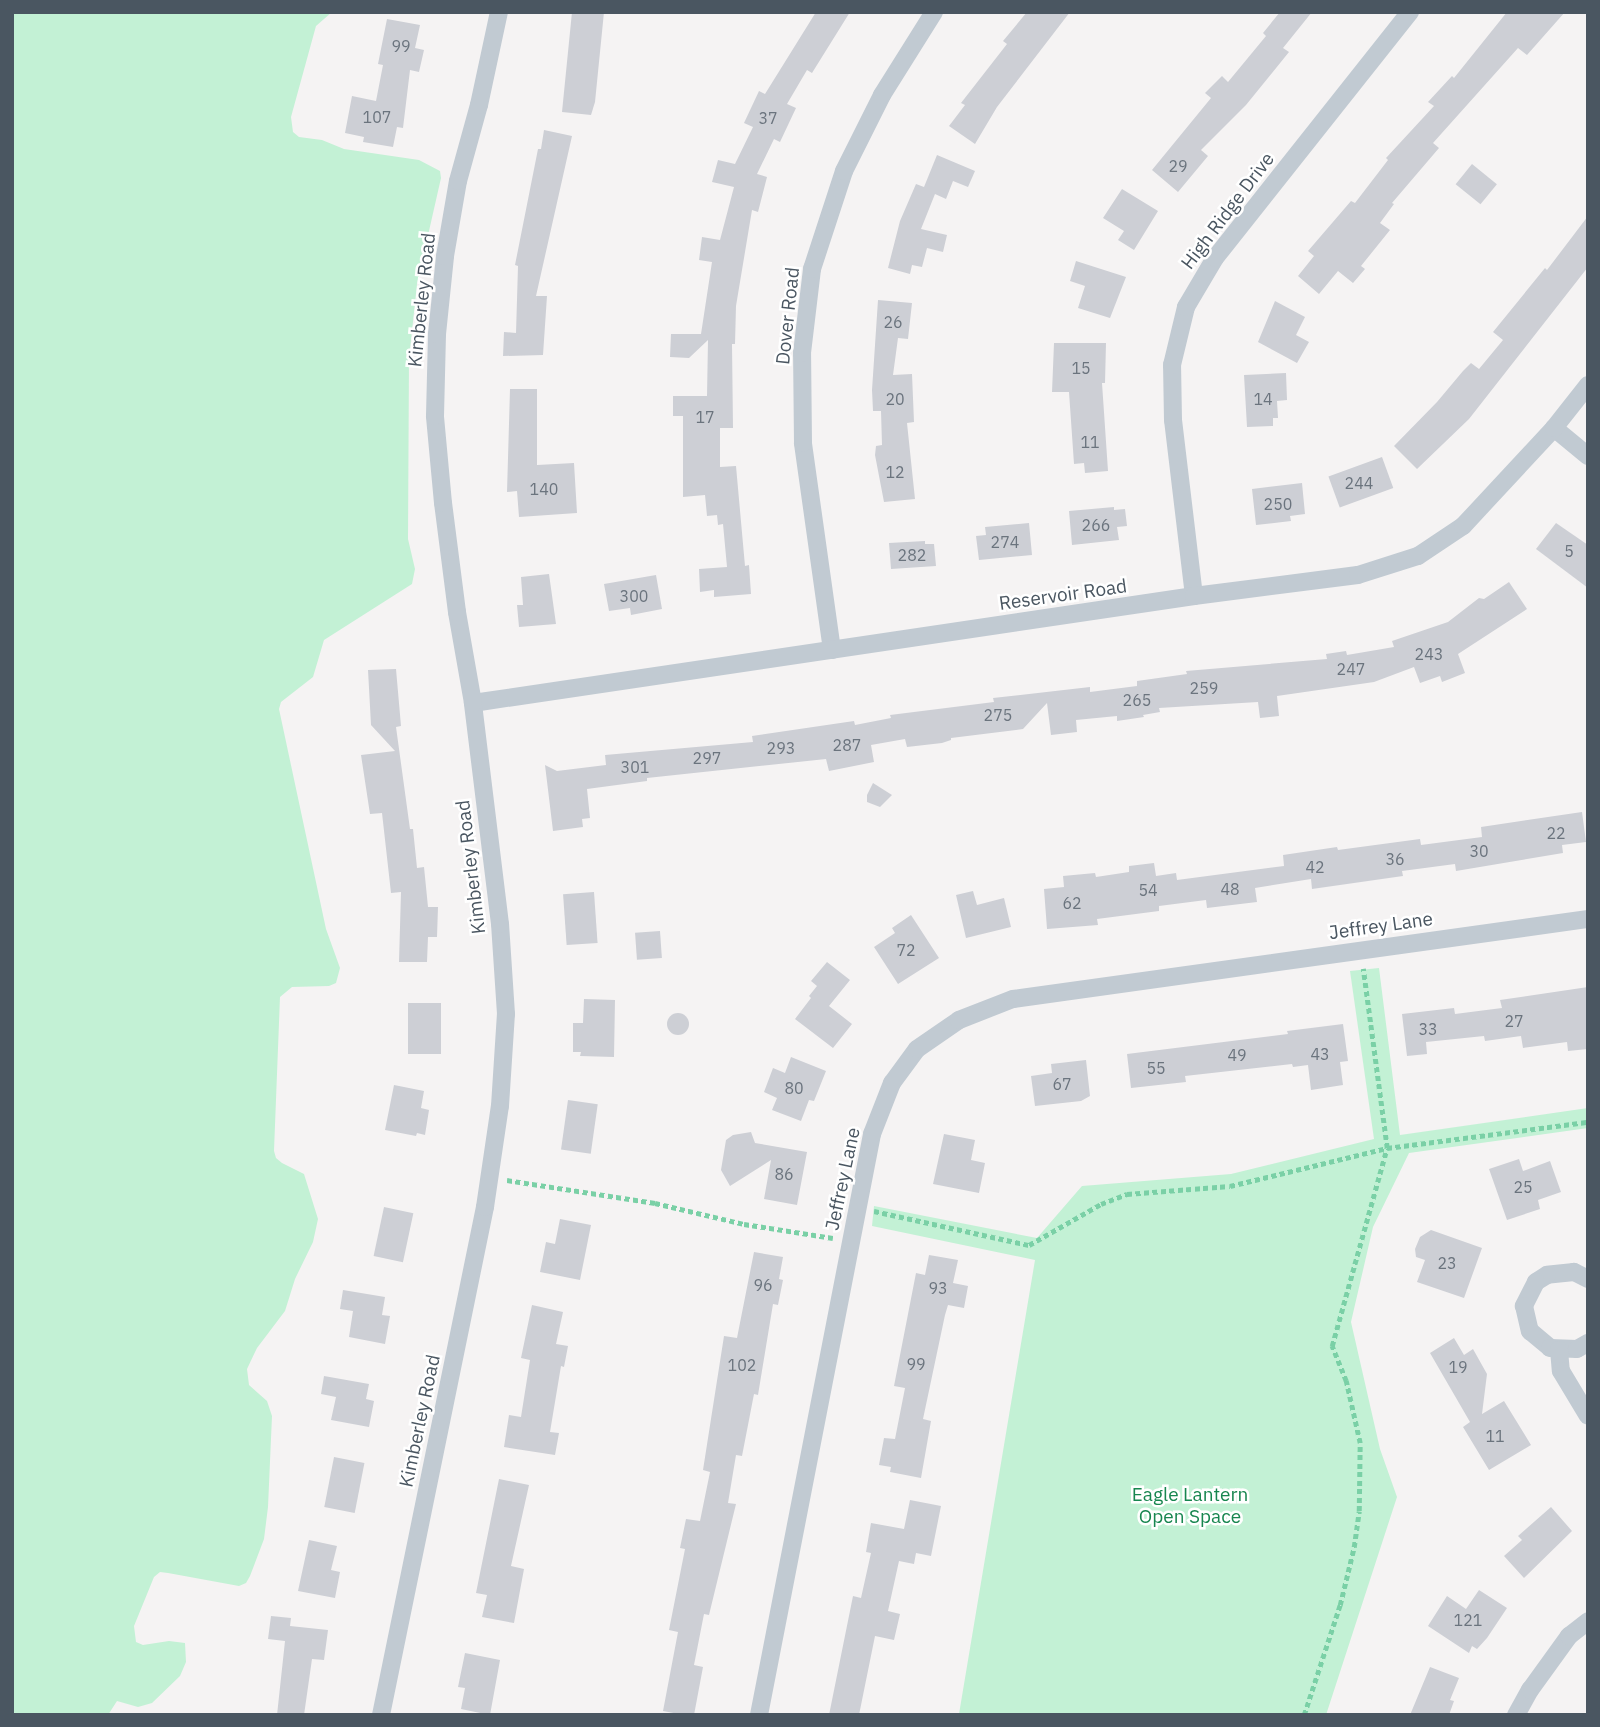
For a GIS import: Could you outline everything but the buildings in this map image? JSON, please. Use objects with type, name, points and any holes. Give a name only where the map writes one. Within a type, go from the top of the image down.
[{"type":"street","name":"Kimberley Road","points":[[381,1715],[489,1177],[500,1106],[506,1014],[500,923],[473,703],[443,503],[435,416],[437,334],[458,181],[479,105],[499,12]]},
{"type":"street","name":"Dover Road","points":[[832,650],[803,443],[802,353],[811,269],[844,171],[882,95],[934,12]]},
{"type":"street","name":"High Ridge Drive","points":[[1195,596],[1173,419],[1172,365],[1186,307],[1215,258],[1410,12]]},
{"type":"street","name":"Reservoir Road","points":[[473,703],[1195,596],[1358,575],[1418,556],[1463,526],[1554,428],[1588,385]]},
{"type":"street","points":[[1554,428],[1588,456]]},
{"type":"street","name":"Jeffrey Lane","points":[[759,1715],[872,1134],[892,1083],[917,1049],[959,1020],[1013,999],[1588,919]]},
{"type":"street","points":[[1588,1279],[1573,1272],[1560,1271],[1536,1282],[1528,1293],[1524,1306],[1530,1331],[1538,1342],[1559,1350],[1577,1349],[1588,1343]]},
{"type":"street","points":[[1559,1350],[1561,1371],[1588,1416]]},
{"type":"street","points":[[1516,1715],[1530,1690],[1569,1636],[1588,1621]]},
{"type":"path","points":[[1304,1715],[1340,1605],[1354,1548],[1362,1475],[1355,1413],[1332,1346],[1387,1148],[1361,950]]},
{"type":"path","points":[[858,1208],[947,1225],[1029,1245],[1101,1204],[1127,1194],[1230,1186],[1276,1177],[1328,1160],[1387,1148],[1588,1122]]},
{"type":"path","points":[[489,1177],[655,1203],[744,1224],[852,1241]]},
{"type":"green space","points":[[12,12],[332,12],[316,26],[291,117],[293,132],[299,137],[322,140],[344,149],[419,160],[440,171],[441,178],[417,284],[409,359],[408,539],[415,569],[412,584],[324,640],[313,677],[281,702],[279,709],[326,929],[340,968],[336,983],[329,986],[292,987],[280,997],[274,1151],[276,1158],[282,1163],[304,1174],[318,1219],[313,1242],[295,1279],[285,1311],[257,1348],[247,1369],[249,1385],[267,1401],[272,1416],[264,1539],[250,1576],[246,1583],[239,1586],[160,1572],[154,1577],[134,1626],[136,1642],[143,1645],[169,1641],[185,1643],[186,1662],[180,1676],[152,1703],[138,1707],[117,1701],[108,1715],[12,1715]]},
{"type":"green space","name":"Eagle Lantern Open Space","points":[[1379,968],[1400,1135],[1588,1108],[1588,1128],[1409,1153],[1373,1227],[1351,1322],[1380,1449],[1397,1497],[1326,1715],[959,1714],[1035,1260],[872,1226],[874,1206],[1037,1238],[1082,1186],[1231,1174],[1374,1139],[1350,971]]}]
